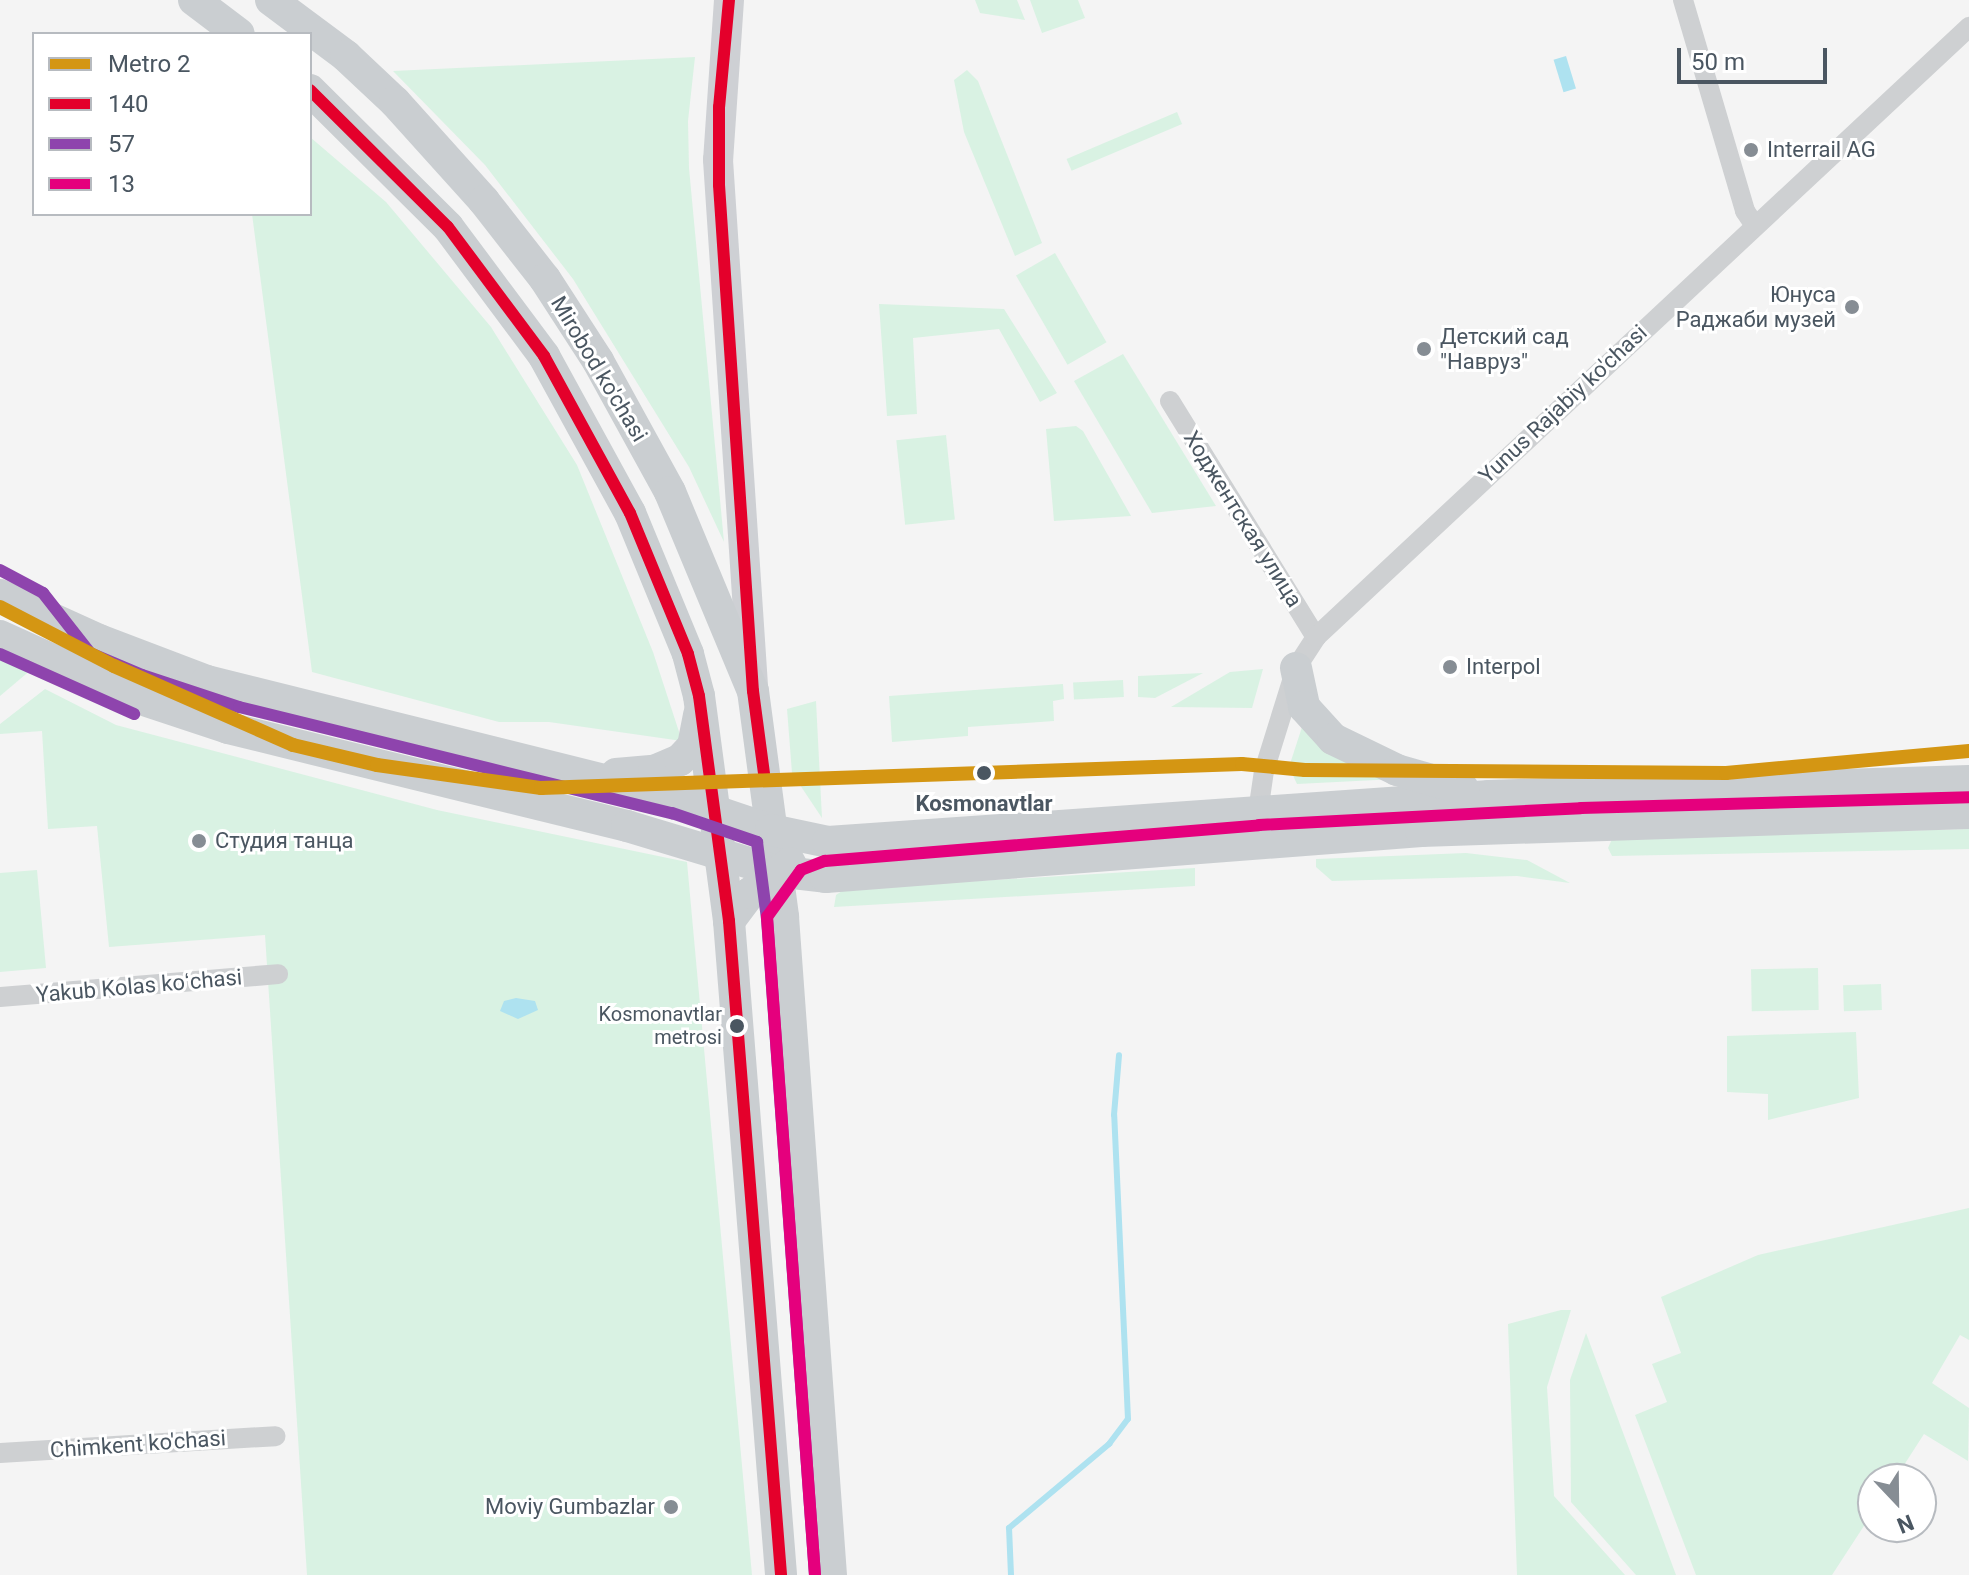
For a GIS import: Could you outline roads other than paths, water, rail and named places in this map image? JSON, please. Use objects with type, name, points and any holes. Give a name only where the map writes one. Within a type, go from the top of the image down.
[{"type":"main road","points":[[194,0],[236,32]]},
{"type":"main road","points":[[248,32],[273,0]]},
{"type":"main road","name":"Mirobod ko'chasi","points":[[273,0],[346,56],[395,102],[484,201],[545,279],[598,361],[670,492],[753,691],[783,917],[831,1575]]},
{"type":"main road","points":[[729,0],[718,173],[753,691]]},
{"type":"main road","name":"Mirobod ko'chasi","points":[[312,92],[448,227],[544,356],[641,536],[699,696],[729,921],[781,1575]]},
{"type":"main road","points":[[0,595],[111,645],[207,681],[576,772],[716,811],[771,830],[828,842],[1259,826],[1581,824],[1969,813]]},
{"type":"main road","points":[[0,636],[132,696],[228,728],[721,854],[776,871],[826,877],[1489,796],[1969,781]]},
{"type":"main road","points":[[1296,668],[1304,707],[1333,739],[1397,770],[1489,796]]},
{"type":"main road","points":[[576,772],[644,773],[680,760],[697,736],[699,696]]},
{"type":"main road","points":[[721,854],[771,830]]},
{"type":"main road","points":[[729,921],[738,906],[776,871],[828,842]]},
{"type":"main road","points":[[783,917],[799,892],[826,877]]},
{"type":"street","points":[[1683,0],[1745,211],[1755,226]]},
{"type":"street","name":"Yunus Rajabiy ko'chasi","points":[[1259,826],[1264,771],[1296,668],[1316,637],[1969,27]]},
{"type":"street","name":"Ходжентская улица","points":[[1170,401],[1316,637]]},
{"type":"street","name":"Yakub Kolas koʻchasi","points":[[0,997],[278,974]]},
{"type":"street","name":"Chimkent ko'chasi","points":[[0,1453],[275,1436]]},
{"type":"water","points":[[1566,56],[1576,89],[1564,92],[1554,60]]},
{"type":"water","points":[[516,998],[535,1001],[538,1010],[518,1019],[500,1011],[504,1001]]},
{"type":"waterway","points":[[1011,1575],[1009,1528],[1109,1444],[1128,1419],[1114,1115],[1119,1055]]},
{"type":"metro line","name":"2","points":[[0,607],[114,666],[293,745],[377,765],[541,788],[1242,764],[1305,770],[1726,773],[1969,751]]},
{"type":"place","name":"Interrail AG","points":[[1751,150]]},
{"type":"place","name":"Юнуса Раджаби музей","points":[[1852,307]]},
{"type":"place","name":"Детский сад \"Навруз\"","points":[[1424,349]]},
{"type":"place","name":"Interpol","points":[[1450,667]]},
{"type":"place","name":"Kosmonavtlar","points":[[984,773]]},
{"type":"place","name":"Студия танца","points":[[199,841]]},
{"type":"place","name":"Kosmonavtlar metrosi","points":[[737,1026]]},
{"type":"place","name":"Moviy Gumbazlar","points":[[671,1507]]}]
